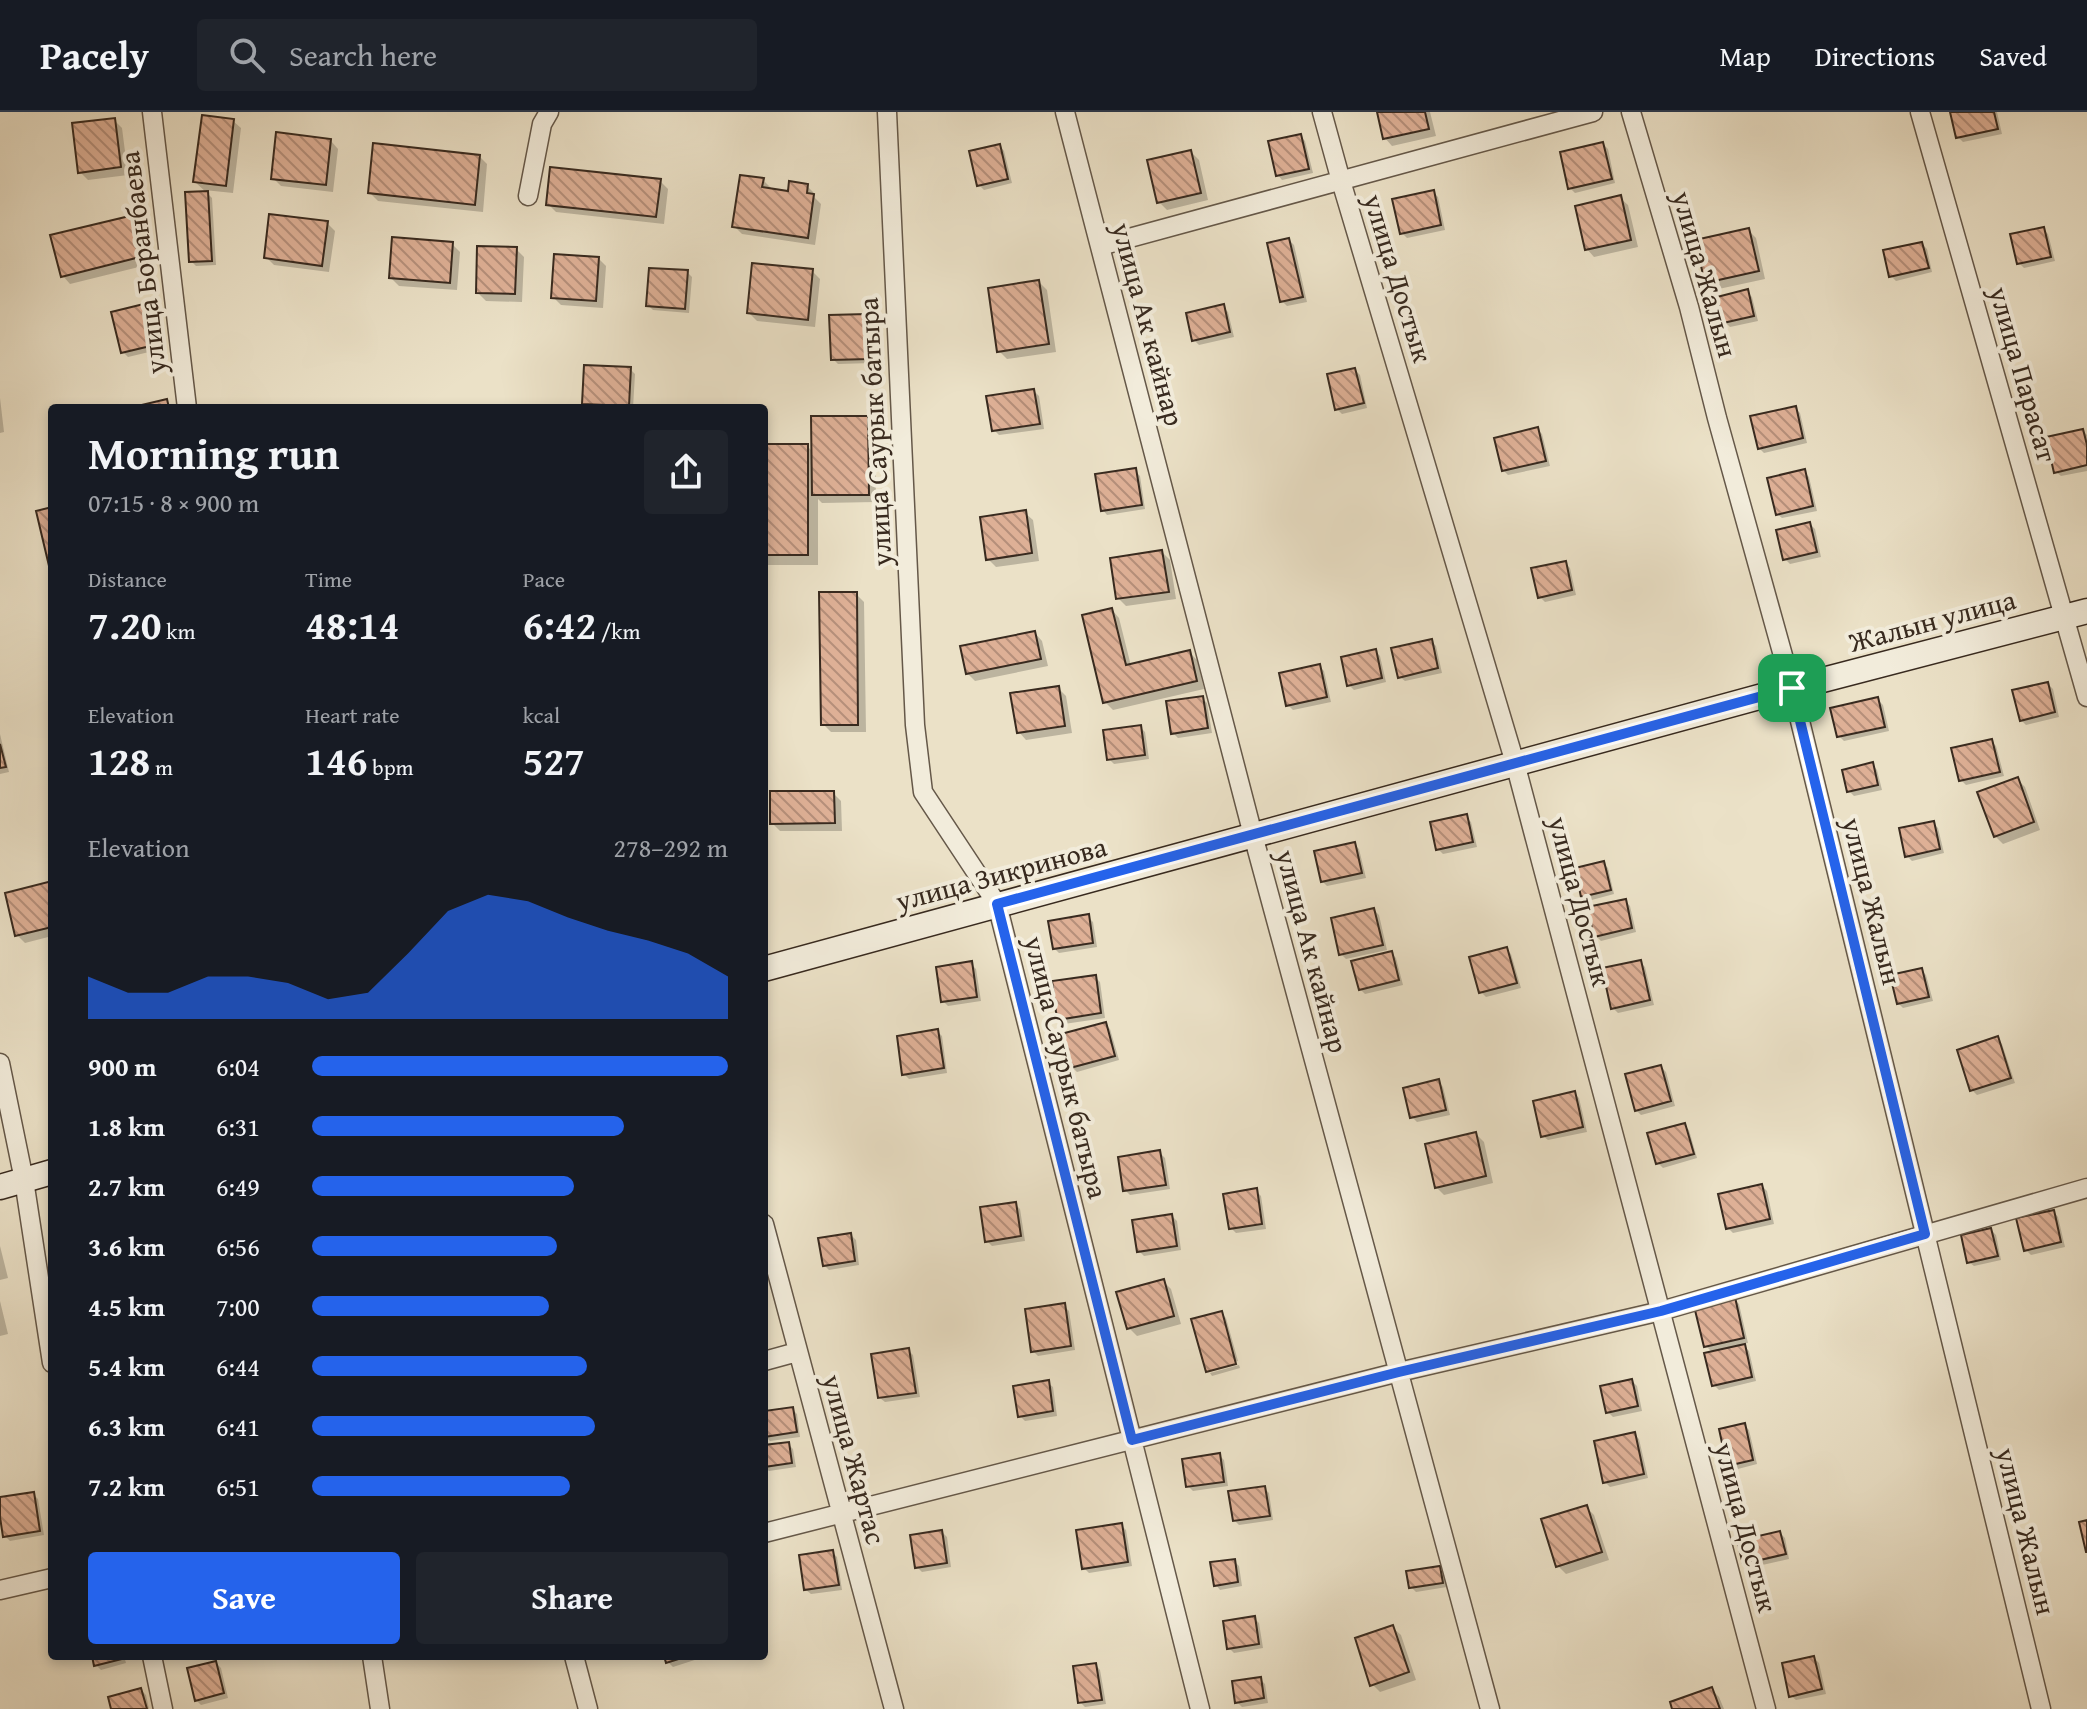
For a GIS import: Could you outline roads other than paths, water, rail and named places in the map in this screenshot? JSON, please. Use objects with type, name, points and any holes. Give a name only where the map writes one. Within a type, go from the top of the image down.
[{"type":"street","name":"улица Боранбаева","points":[[152,112],[187,404]]},
{"type":"street","points":[[528,196],[542,124],[549,112]]},
{"type":"street","name":"улица Саурык батыра","points":[[887,112],[915,725],[923,792],[997,904],[1200,1709]]},
{"type":"street","name":"улица Ак кайнар","points":[[1065,112],[1253,835],[1490,1709]]},
{"type":"street","name":"улица Достык","points":[[1322,112],[1515,763],[1766,1709]]},
{"type":"street","points":[[1100,246],[1593,112]]},
{"type":"street","name":"улица Жалын","points":[[1631,112],[1689,307],[1792,688],[2041,1709]]},
{"type":"street","name":"улица Парасат","points":[[1920,112],[2076,614],[2087,697]]},
{"type":"street","name":"Жалын улица","points":[[1515,763],[2076,614]]},
{"type":"street","name":"улица Зикринова","points":[[768,968],[1515,763]]},
{"type":"street","points":[[0,1063],[24,1180],[48,1337]]},
{"type":"street","points":[[0,1187],[48,1173]]},
{"type":"street","points":[[768,1532],[1399,1372],[1661,1311],[2087,1188]]},
{"type":"street","name":"улица Жартас","points":[[768,1240],[894,1709]]},
{"type":"street","points":[[768,1360],[797,1352]]},
{"type":"street","points":[[0,1590],[48,1579]]},
{"type":"street","points":[[153,1660],[163,1709]]},
{"type":"street","points":[[373,1660],[380,1709]]},
{"type":"street","points":[[575,1660],[588,1709]]}]
